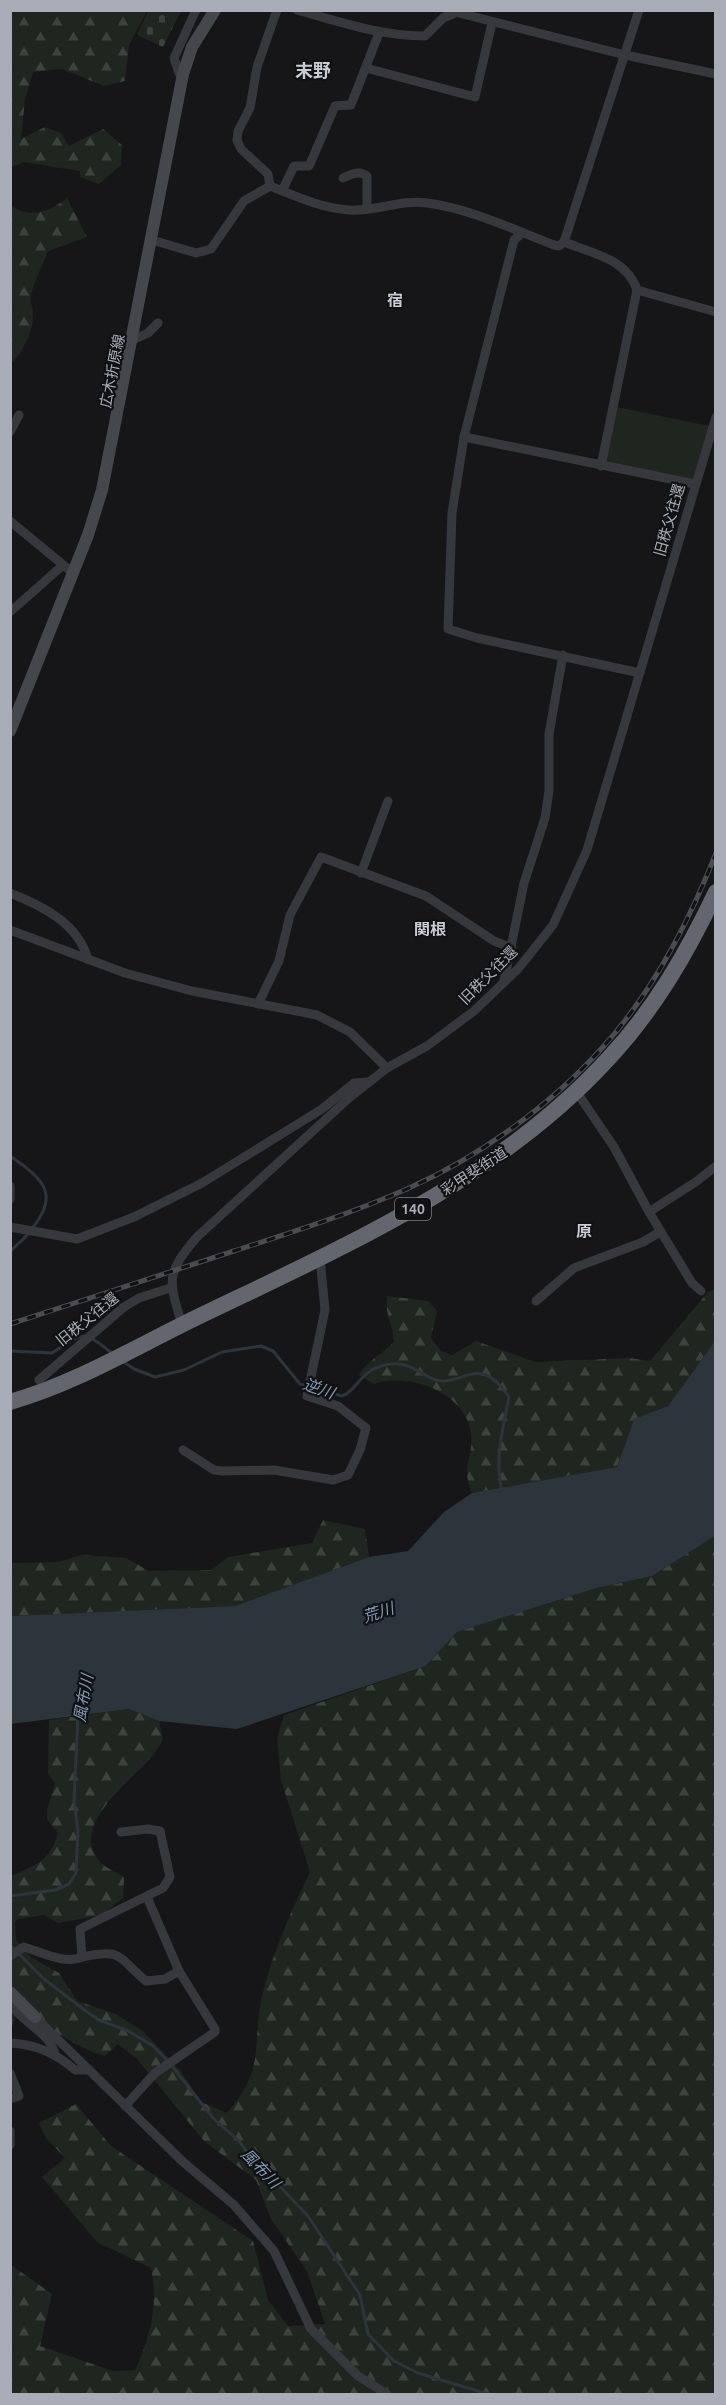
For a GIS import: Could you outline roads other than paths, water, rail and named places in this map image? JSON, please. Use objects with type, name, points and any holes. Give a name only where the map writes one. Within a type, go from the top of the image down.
[{"type":"highway","name":"彩甲斐街道","points":[[10,1402],[69,1380],[320,1258],[483,1173],[576,1091],[609,1058],[661,993],[683,957],[716,892]]},
{"type":"main road","name":"広木折原線","points":[[10,731],[73,573],[102,490],[183,74],[192,47],[215,10]]},
{"type":"main road","points":[[10,1992],[35,2017]]},
{"type":"street","points":[[183,74],[179,73],[174,58],[196,10]]},
{"type":"street","points":[[270,186],[268,174],[241,149],[237,140],[238,131],[250,108],[257,67],[277,10]]},
{"type":"street","points":[[297,10],[379,33],[426,36],[450,12],[625,55],[716,74]]},
{"type":"street","points":[[270,186],[321,204],[350,210],[425,202],[474,215],[559,246],[564,242],[639,10]]},
{"type":"street","points":[[366,68],[475,97],[492,23]]},
{"type":"street","points":[[282,191],[294,166],[309,166],[335,106],[351,105],[379,33]]},
{"type":"street","points":[[343,178],[354,173],[367,176],[367,208]]},
{"type":"street","points":[[152,240],[196,253],[211,249],[244,201],[270,186]]},
{"type":"street","points":[[522,233],[514,240],[464,437],[452,513],[448,628],[477,638],[640,673]]},
{"type":"street","points":[[564,242],[621,265],[637,290],[716,312]]},
{"type":"street","points":[[601,466],[637,290]]},
{"type":"street","points":[[133,340],[148,333],[158,322]]},
{"type":"street","points":[[10,432],[19,415]]},
{"type":"street","name":"旧秩父往還","points":[[39,1380],[124,1307],[139,1298],[170,1288],[178,1258],[197,1236],[369,1082],[387,1068],[427,1046],[450,1030],[503,984],[553,925],[587,850],[716,417]]},
{"type":"street","points":[[464,437],[695,484]]},
{"type":"street","points":[[10,521],[73,573]]},
{"type":"street","points":[[10,612],[62,566]]},
{"type":"street","points":[[503,984],[525,883],[545,818],[549,791],[549,734],[563,655]]},
{"type":"street","points":[[361,873],[388,801]]},
{"type":"street","points":[[258,1004],[279,961],[290,915],[321,857],[440,903],[494,940],[512,948]]},
{"type":"street","points":[[10,894],[39,904],[60,920],[86,951],[88,960]]},
{"type":"street","points":[[10,930],[88,960],[192,991],[302,1011],[331,1020],[350,1032],[387,1068]]},
{"type":"street","points":[[10,1227],[77,1239],[134,1217],[202,1183],[322,1109],[354,1083],[369,1082]]},
{"type":"street","points":[[576,1091],[614,1147],[660,1232],[692,1283],[701,1291]]},
{"type":"street","points":[[649,1212],[698,1181],[716,1166]]},
{"type":"street","points":[[10,1186],[10,1199]]},
{"type":"street","points":[[536,1301],[574,1268],[643,1242],[660,1232]]},
{"type":"street","points":[[183,1450],[214,1470],[274,1470],[333,1480],[348,1475],[360,1450],[366,1428],[338,1406],[307,1396],[325,1310],[320,1258]]},
{"type":"street","points":[[170,1288],[182,1324]]},
{"type":"street","points":[[82,1957],[80,1929],[163,1888],[170,1877],[160,1831],[148,1829],[121,1832]]},
{"type":"street","points":[[125,2106],[156,2073],[215,2032],[216,2029],[178,1971],[147,1897]]},
{"type":"street","points":[[10,1956],[24,1947],[76,1960],[106,1952],[115,1953],[146,1981],[165,1978],[178,1971]]},
{"type":"street","points":[[10,2002],[34,2029],[49,2040],[55,2054]]},
{"type":"street","points":[[35,2017],[182,2161],[234,2205],[274,2251],[311,2329],[358,2376],[387,2394]]},
{"type":"street","points":[[10,2043],[55,2054],[75,2070],[88,2070]]},
{"type":"street","points":[[10,2073],[19,2096],[10,2099]]},
{"type":"street","points":[[10,2131],[10,2145]]},
{"type":"water","name":"荒川","points":[[715,1341],[715,1536],[652,1576],[597,1588],[457,1632],[426,1666],[237,1729],[159,1721],[129,1709],[11,1724],[11,1616],[235,1606],[369,1557],[408,1551],[444,1512],[472,1493],[617,1467],[634,1419],[668,1406]]},
{"type":"waterway","name":"逆川","points":[[10,1156],[41,1182],[46,1200],[44,1210],[37,1221],[10,1252]]},
{"type":"waterway","name":"逆川","points":[[10,1351],[52,1353],[77,1337],[83,1336],[95,1340],[113,1354]]},
{"type":"waterway","name":"逆川","points":[[124,1362],[134,1369],[155,1377],[184,1370],[222,1352],[261,1346],[273,1351],[300,1384],[342,1396],[369,1372],[385,1365],[404,1365],[438,1381],[470,1374],[486,1375],[499,1384],[509,1397],[499,1456],[502,1491]]},
{"type":"waterway","name":"風布川","points":[[10,1896],[55,1890],[69,1884],[76,1873],[78,1831],[74,1801],[78,1714]]},
{"type":"waterway","name":"風布川","points":[[10,1945],[44,1979],[83,2009],[99,2020],[128,2031],[152,2045],[168,2061],[213,2118],[239,2141],[261,2171],[271,2177],[308,2216],[360,2295],[368,2334],[394,2361],[418,2373],[488,2394]]},
{"type":"railway","points":[[10,1324],[345,1214],[435,1175],[462,1161],[513,1128],[582,1069],[638,1004],[682,930],[716,853]]},
{"type":"district","name":"末野","points":[[313,70]]},
{"type":"district","name":"宿","points":[[395,300]]},
{"type":"district","name":"関根","points":[[430,929]]},
{"type":"district","name":"原","points":[[584,1231]]}]
